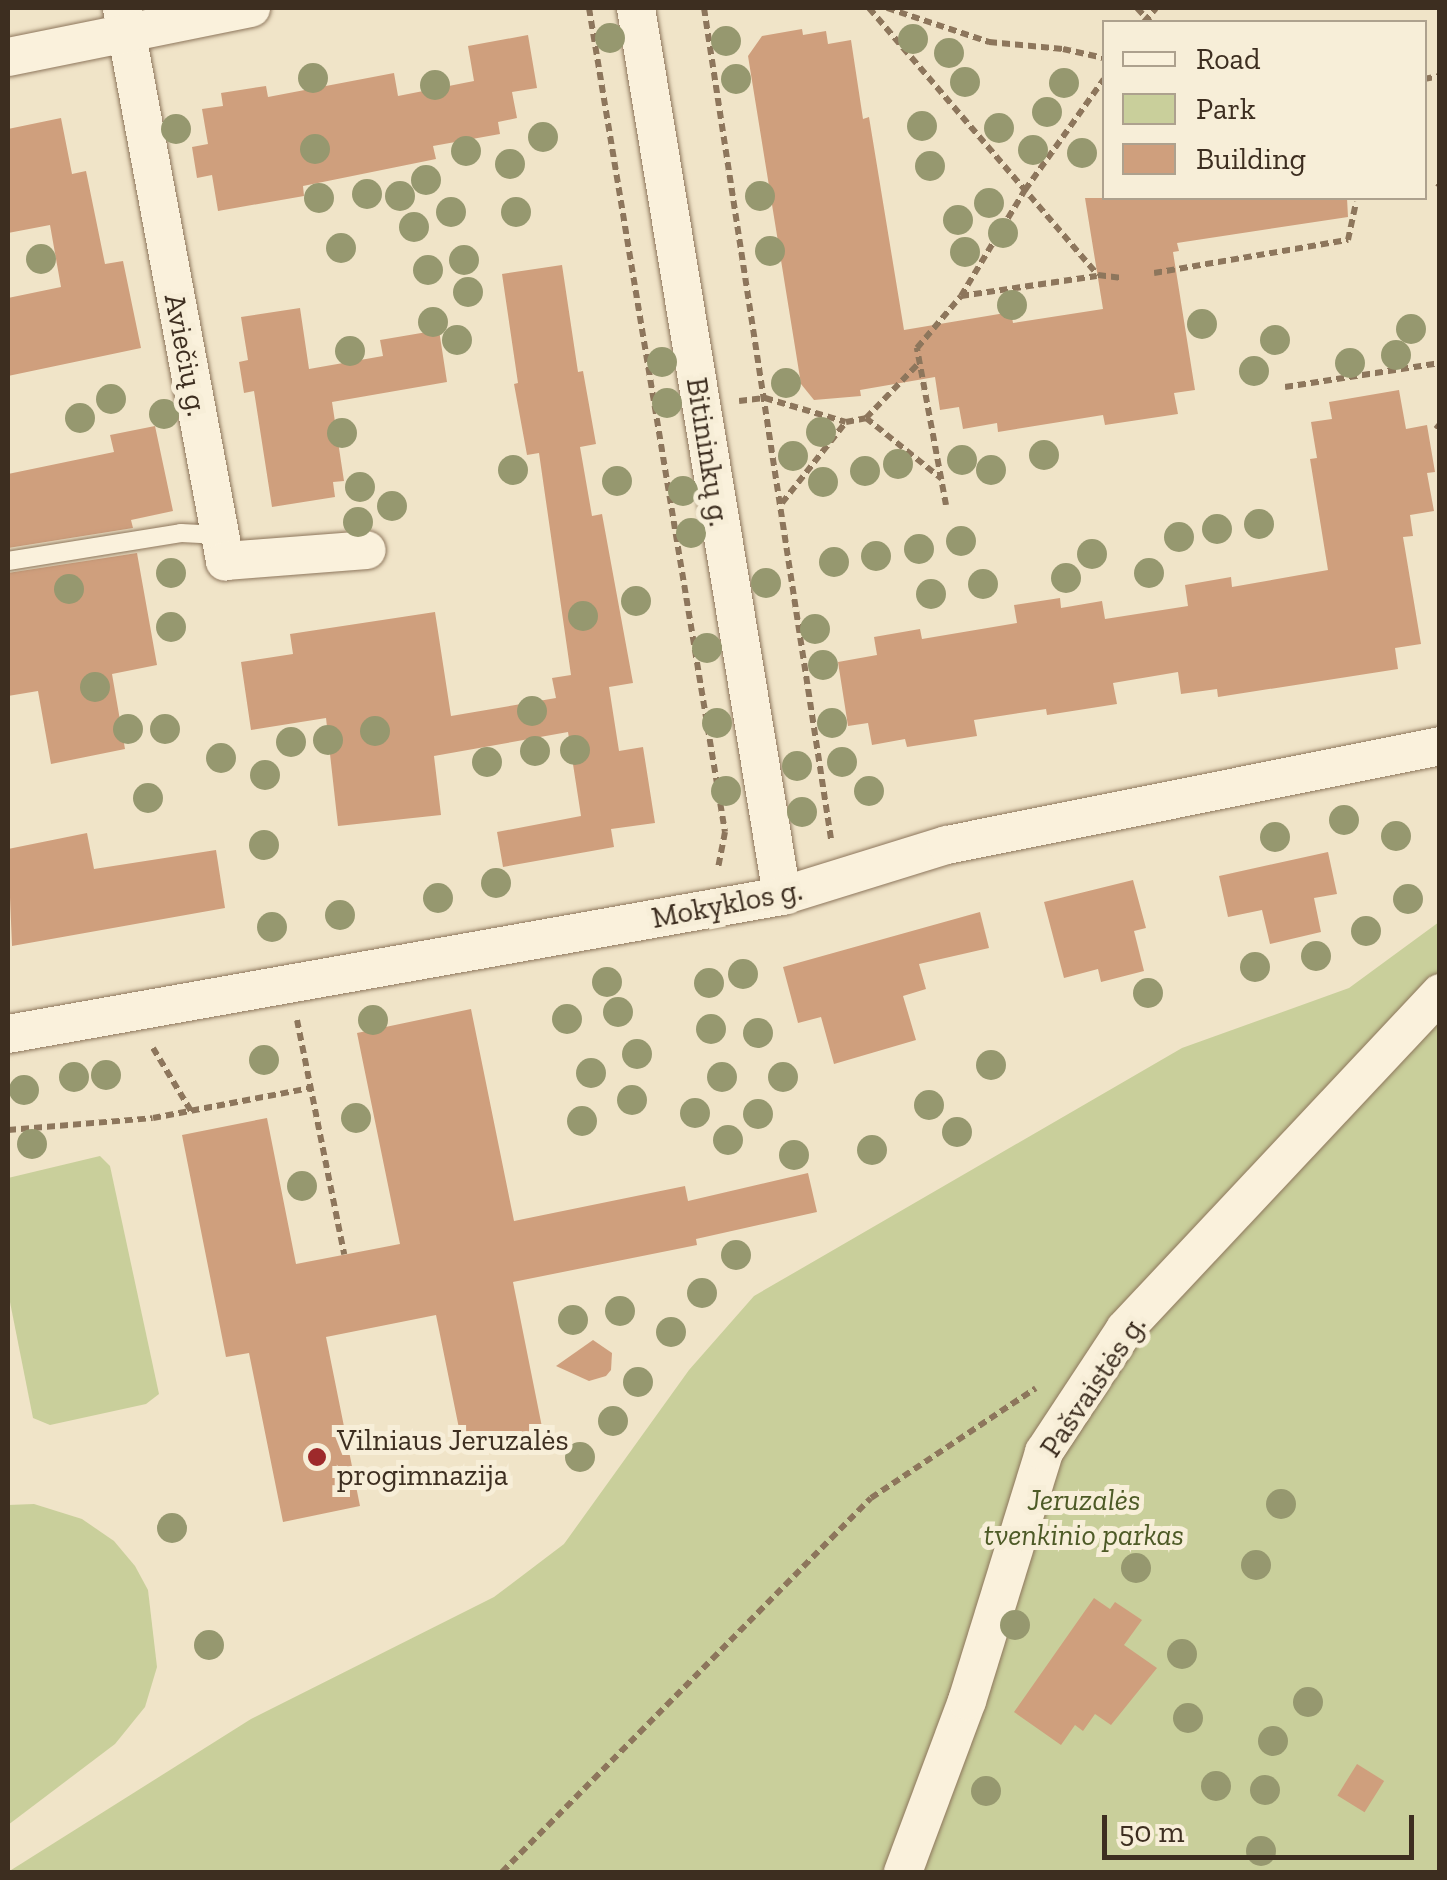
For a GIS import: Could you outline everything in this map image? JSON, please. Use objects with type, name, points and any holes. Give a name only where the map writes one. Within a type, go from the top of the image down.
[{"type":"street","points":[[8,57],[124,20],[250,8]]},
{"type":"street","name":"Bitininkų g.","points":[[636,8],[782,896]]},
{"type":"street","name":"Aviečių g.","points":[[124,20],[220,534]]},
{"type":"street","points":[[220,534],[224,562],[367,550]]},
{"type":"street","name":"Mokyklos g.","points":[[8,1034],[782,896],[947,845],[1440,746]]},
{"type":"street","name":"Pašvaistės g.","points":[[904,1872],[967,1701],[1044,1452],[1124,1330],[1440,993]]},
{"type":"lane","points":[[8,562],[182,533],[220,534]]},
{"type":"path","points":[[589,8],[724,832],[724,854],[716,870],[698,882],[704,910]]},
{"type":"path","points":[[704,8],[837,880]]},
{"type":"path","points":[[870,8],[1098,276]]},
{"type":"path","points":[[887,8],[989,42],[1102,58]]},
{"type":"path","points":[[946,505],[917,348],[960,296],[1025,190],[1102,82]]},
{"type":"path","points":[[1154,273],[1348,240],[1356,202]]},
{"type":"path","points":[[960,296],[1098,276],[1122,278]]},
{"type":"path","points":[[702,407],[765,398],[846,422],[866,418],[920,362]]},
{"type":"path","points":[[1286,387],[1440,363]]},
{"type":"path","points":[[866,418],[942,478]]},
{"type":"path","points":[[782,503],[846,422]]},
{"type":"path","points":[[295,1012],[344,1254]]},
{"type":"path","points":[[148,1039],[190,1111]]},
{"type":"path","points":[[8,1130],[190,1111],[311,1088]]},
{"type":"path","points":[[502,1872],[871,1498],[1045,1382]]},
{"type":"green space","name":"Jeruzalės tvenkinio parkas","points":[[1439,922],[1439,1872],[8,1872],[251,1719],[494,1597],[564,1544],[689,1370],[754,1296],[1182,1048],[1349,988]]},
{"type":"green space","points":[[100,1156],[110,1166],[159,1394],[146,1404],[50,1425],[33,1418],[8,1292],[8,1178]]},
{"type":"green space","points":[[34,1504],[82,1519],[114,1541],[135,1566],[148,1590],[157,1667],[145,1707],[115,1744],[8,1825],[8,1505]]},
{"type":"building","points":[[802,29],[803,35],[826,31],[828,44],[851,40],[863,119],[869,117],[904,330],[1011,312],[1013,323],[1103,309],[1085,198],[1347,200],[1348,217],[1177,243],[1179,251],[1173,252],[1195,390],[1174,393],[1178,414],[1105,425],[1103,415],[998,432],[997,423],[963,429],[959,407],[940,410],[935,377],[860,390],[861,396],[814,400],[801,384],[748,56],[762,36]]},
{"type":"building","points":[[528,35],[537,88],[512,92],[517,118],[498,122],[500,134],[433,146],[436,159],[303,186],[304,196],[218,211],[212,175],[197,178],[192,147],[208,144],[202,109],[223,106],[221,93],[266,86],[268,97],[394,73],[398,96],[474,81],[468,46]]},
{"type":"building","points":[[61,118],[72,174],[86,171],[105,264],[123,261],[141,348],[8,376],[8,298],[61,287],[50,225],[8,233],[8,129]]},
{"type":"building","points":[[562,265],[578,372],[583,371],[596,444],[580,447],[592,516],[602,514],[633,683],[609,687],[619,751],[643,747],[655,823],[611,829],[614,847],[503,867],[497,832],[581,816],[568,732],[434,756],[441,815],[338,826],[326,718],[251,730],[241,662],[293,654],[290,634],[435,612],[451,716],[556,698],[552,678],[571,675],[539,453],[527,455],[514,384],[518,383],[502,274]]},
{"type":"building","points":[[300,308],[309,369],[383,356],[380,340],[439,330],[447,382],[332,402],[344,481],[333,482],[335,497],[272,507],[254,391],[244,393],[239,362],[248,360],[241,317]]},
{"type":"building","points":[[1399,390],[1406,429],[1427,425],[1435,472],[1427,473],[1434,511],[1410,515],[1413,536],[1403,537],[1421,644],[1395,648],[1398,669],[1218,697],[1217,689],[1181,694],[1178,672],[1113,683],[1117,704],[1047,715],[1046,709],[974,720],[977,736],[907,747],[905,739],[872,745],[868,723],[848,726],[838,662],[877,655],[874,637],[920,629],[922,639],[1017,623],[1014,605],[1060,598],[1061,608],[1102,601],[1105,619],[1188,606],[1185,585],[1231,577],[1232,587],[1328,570],[1310,459],[1317,458],[1311,422],[1332,419],[1329,402]]},
{"type":"building","points":[[155,426],[173,511],[131,520],[133,528],[8,548],[8,474],[114,452],[110,435]]},
{"type":"building","points":[[137,553],[157,665],[112,674],[125,749],[51,764],[38,691],[8,696],[8,573]]},
{"type":"building","points":[[87,833],[94,869],[216,850],[225,908],[12,946],[8,849]]},
{"type":"building","points":[[1328,852],[1337,894],[1314,898],[1321,932],[1270,944],[1262,910],[1228,917],[1219,876]]},
{"type":"building","points":[[1133,880],[1146,928],[1134,931],[1144,971],[1101,982],[1098,969],[1064,978],[1044,902]]},
{"type":"building","points":[[980,912],[989,948],[919,964],[926,989],[903,996],[916,1040],[834,1064],[821,1017],[798,1023],[783,967]]},
{"type":"building","points":[[471,1009],[514,1221],[685,1186],[688,1201],[808,1173],[817,1212],[696,1239],[697,1245],[513,1282],[543,1432],[463,1448],[436,1315],[326,1337],[360,1506],[283,1522],[249,1353],[226,1357],[182,1135],[267,1118],[296,1264],[400,1244],[357,1033]]},
{"type":"building","points":[[593,1340],[612,1353],[611,1370],[606,1376],[589,1381],[556,1366]]},
{"type":"building","points":[[1094,1598],[1110,1609],[1115,1602],[1142,1620],[1124,1645],[1157,1668],[1111,1725],[1095,1714],[1083,1731],[1075,1725],[1061,1745],[1014,1712]]},
{"type":"building","points":[[1357,1764],[1384,1781],[1365,1812],[1337,1795]]},
{"type":"place","name":"Vilniaus Jeruzalės progimnazija","points":[[317,1457]]}]
